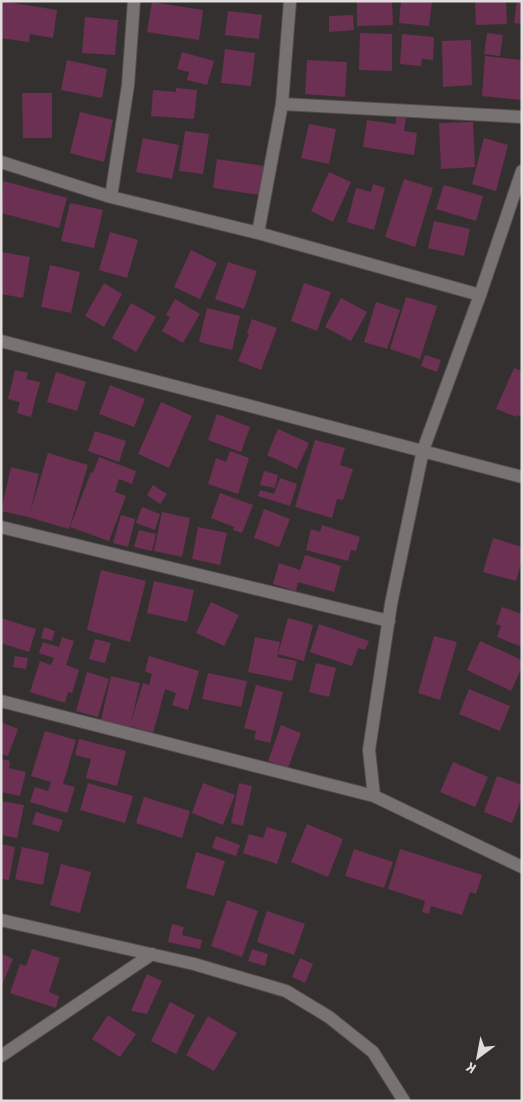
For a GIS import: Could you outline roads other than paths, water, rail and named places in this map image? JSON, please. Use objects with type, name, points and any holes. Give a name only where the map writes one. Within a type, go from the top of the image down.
[{"type":"street","points":[[111,197],[128,85],[134,1]]},
{"type":"street","points":[[258,233],[282,104],[290,1]]},
{"type":"street","points":[[282,104],[522,117]]},
{"type":"street","points":[[1,162],[111,197],[258,233],[480,295]]},
{"type":"street","points":[[374,796],[369,750],[391,604],[423,450],[521,177]]},
{"type":"street","points":[[1,341],[522,477]]},
{"type":"street","points":[[1,527],[389,621]]},
{"type":"street","points":[[1,701],[374,796],[522,867]]},
{"type":"street","points":[[1,920],[194,964],[286,991],[329,1018],[373,1052],[404,1101]]},
{"type":"street","points":[[1,1056],[152,954]]}]
